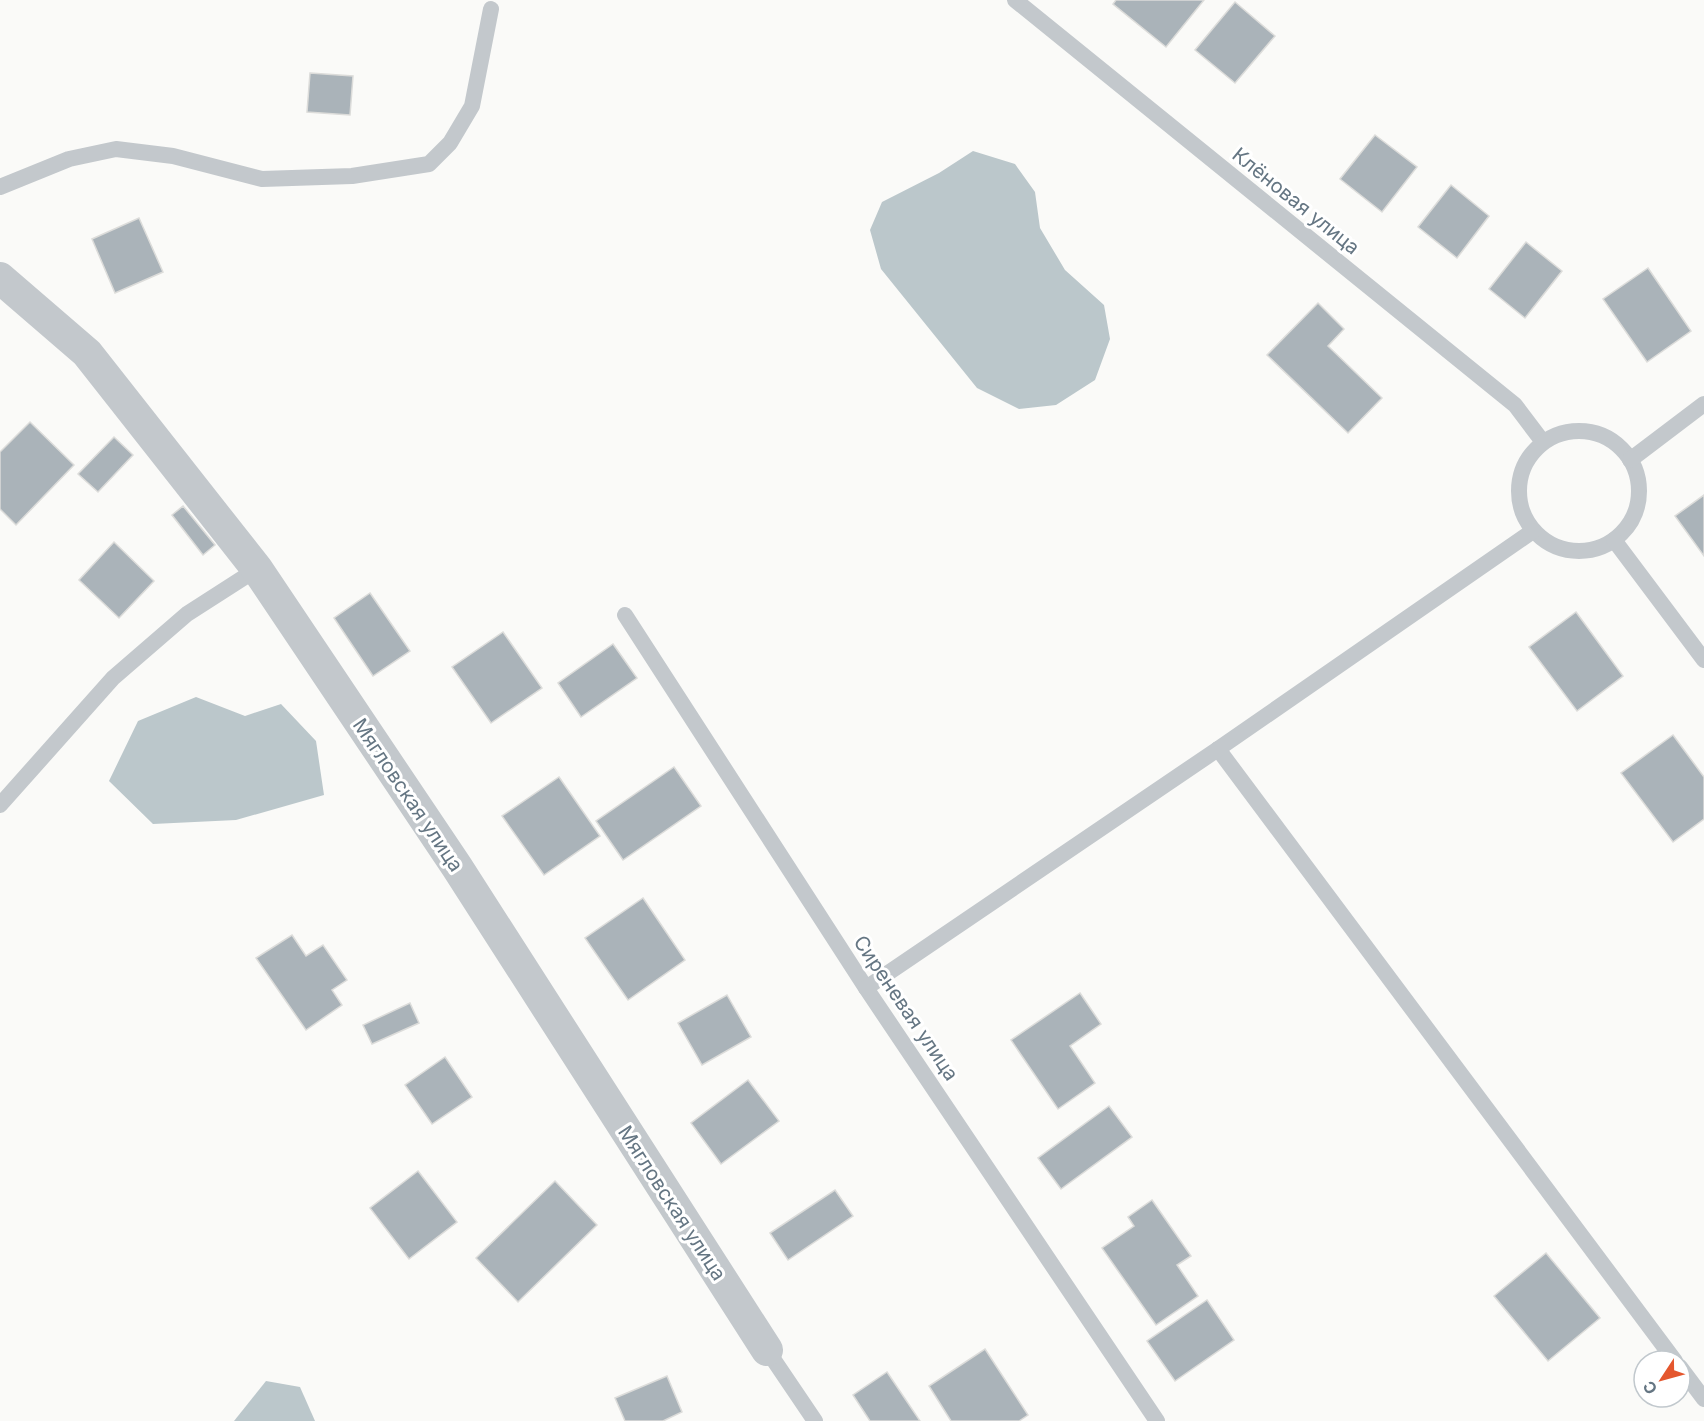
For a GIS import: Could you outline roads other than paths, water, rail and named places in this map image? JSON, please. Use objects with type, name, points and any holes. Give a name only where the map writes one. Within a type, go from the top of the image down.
[{"type":"street","name":"Мягловская улица","points":[[0,278],[87,353],[257,569],[457,867],[767,1350]]},
{"type":"lane","name":"Клёновая улица","points":[[1015,0],[1515,405],[1543,442]]},
{"type":"lane","points":[[0,187],[69,159],[116,149],[173,156],[262,179],[352,176],[429,164],[450,143],[472,105],[491,9]]},
{"type":"lane","points":[[1630,460],[1704,404]]},
{"type":"lane","points":[[1566,432],[1590,432],[1613,442],[1630,460],[1638,481],[1638,503],[1629,524],[1614,540],[1594,550],[1572,552],[1550,545],[1533,531],[1521,509],[1518,484],[1526,460],[1543,442],[1566,432]]},
{"type":"lane","points":[[866,988],[1218,750],[1533,531]]},
{"type":"lane","points":[[1614,540],[1704,660]]},
{"type":"lane","points":[[0,805],[112,678],[187,614],[257,569]]},
{"type":"lane","name":"Сиреневая улица","points":[[625,615],[866,988],[1157,1421]]},
{"type":"lane","points":[[1218,750],[1666,1349]]},
{"type":"lane","points":[[767,1350],[815,1421]]},
{"type":"lane","points":[[1692,1384],[1704,1400]]}]
